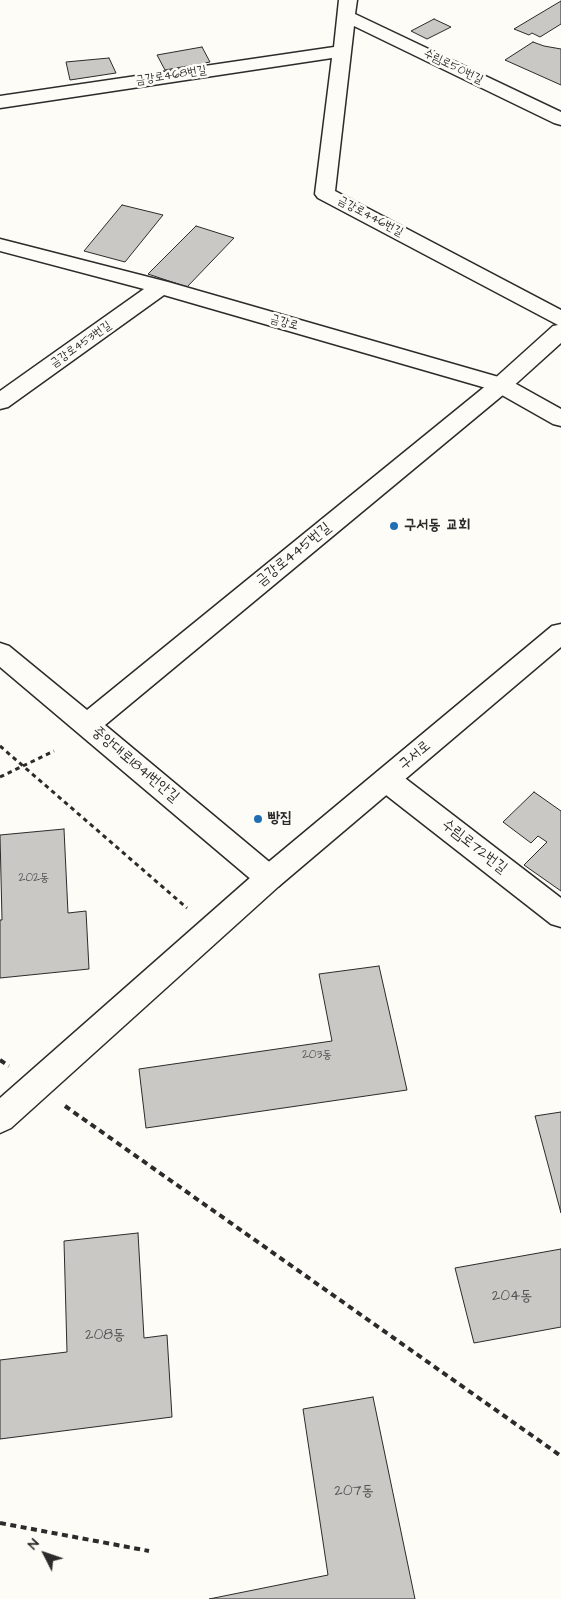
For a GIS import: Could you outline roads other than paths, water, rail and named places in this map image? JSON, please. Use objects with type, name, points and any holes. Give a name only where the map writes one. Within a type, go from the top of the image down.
[{"type":"street","name":"금강로446번길","points":[[347,8],[325,194],[561,319]]},
{"type":"street","name":"수림로50번길","points":[[347,8],[561,119]]},
{"type":"street","name":"금강로468번길","points":[[0,102],[342,51]]},
{"type":"street","name":"금강로","points":[[0,245],[161,288],[501,385],[561,419]]},
{"type":"street","name":"금강로453번길","points":[[0,402],[161,288]]},
{"type":"street","points":[[501,385],[561,331]]},
{"type":"street","name":"금강로445번길","points":[[87,725],[501,385]]},
{"type":"street","name":"구서로","points":[[0,1118],[269,878],[561,634]]},
{"type":"street","name":"중앙대로1841번안길","points":[[0,653],[269,878]]},
{"type":"street","name":"수림로72번길","points":[[387,780],[561,915]]},
{"type":"place","name":"구서동 교회","points":[[394,526]]},
{"type":"place","name":"빵집","points":[[258,819]]}]
